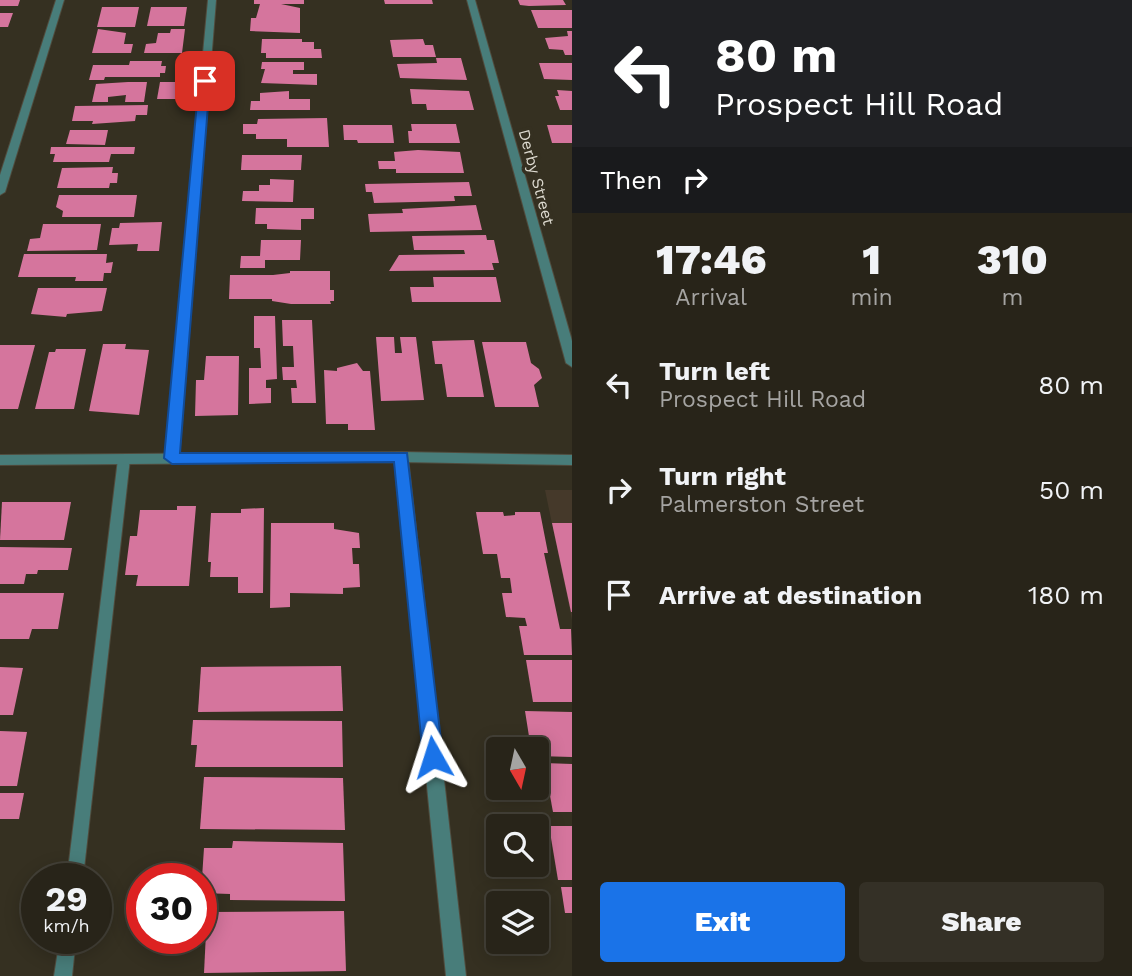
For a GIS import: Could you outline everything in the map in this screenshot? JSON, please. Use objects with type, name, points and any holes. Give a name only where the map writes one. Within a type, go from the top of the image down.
[{"type":"street","points":[[0,192],[60,0]]},
{"type":"street","points":[[172,458],[212,0]]},
{"type":"street","name":"Derby Street","points":[[471,0],[572,363]]},
{"type":"street","points":[[401,457],[456,976]]},
{"type":"street","points":[[0,460],[401,457],[572,460]]},
{"type":"lane","points":[[77,863],[124,459]]},
{"type":"lane","points":[[63,976],[66,954]]},
{"type":"shaded area","points":[[545,490],[572,490],[572,620]]},
{"type":"building","points":[[0,0],[20,0],[18,6],[0,6]]},
{"type":"building","points":[[254,0],[304,0],[304,4],[281,4],[300,8],[300,33],[250,31],[251,18],[256,18],[260,4],[254,4]]},
{"type":"building","points":[[384,0],[432,0],[433,4],[385,4]]},
{"type":"building","points":[[518,0],[563,0],[566,5],[529,6],[520,5]]},
{"type":"building","points":[[102,7],[139,7],[135,27],[97,27]]},
{"type":"building","points":[[151,7],[187,7],[184,26],[147,26]]},
{"type":"building","points":[[531,10],[572,10],[572,28],[538,28]]},
{"type":"building","points":[[0,13],[13,13],[8,27],[0,27]]},
{"type":"building","points":[[98,29],[126,33],[124,44],[133,44],[131,53],[92,53]]},
{"type":"building","points":[[171,29],[185,29],[182,53],[144,53],[146,44],[156,43],[158,33],[170,33]]},
{"type":"building","points":[[567,31],[572,31],[572,55],[565,55],[563,50],[549,49],[545,38],[568,36]]},
{"type":"building","points":[[262,39],[302,39],[302,42],[314,42],[314,49],[321,49],[322,58],[266,58],[266,53],[261,53]]},
{"type":"building","points":[[423,39],[425,45],[433,45],[436,57],[393,57],[390,40]]},
{"type":"building","points":[[436,58],[461,58],[467,80],[400,78],[397,64],[437,63]]},
{"type":"building","points":[[130,61],[162,61],[161,66],[166,66],[165,73],[160,73],[160,77],[105,77],[104,80],[89,80],[93,65],[129,65]]},
{"type":"building","points":[[262,62],[304,62],[304,70],[293,70],[293,74],[317,74],[317,85],[261,83],[265,69],[261,69]]},
{"type":"building","points":[[539,63],[572,63],[572,80],[544,79]]},
{"type":"building","points":[[147,82],[144,102],[125,102],[126,95],[108,97],[108,102],[92,102],[96,84]]},
{"type":"building","points":[[160,82],[183,82],[181,99],[157,99]]},
{"type":"building","points":[[410,89],[469,91],[474,110],[427,110],[426,104],[412,104]]},
{"type":"building","points":[[557,90],[572,91],[572,110],[560,110],[555,96],[559,96]]},
{"type":"building","points":[[289,91],[289,99],[310,99],[310,110],[250,110],[251,101],[260,101],[260,93]]},
{"type":"building","points":[[148,105],[147,115],[136,115],[135,121],[92,124],[93,121],[72,121],[75,106]]},
{"type":"building","points":[[327,118],[329,147],[287,147],[287,139],[256,139],[256,134],[243,134],[243,124],[257,124],[258,119]]},
{"type":"building","points":[[411,124],[456,124],[460,143],[409,143],[408,131],[412,131]]},
{"type":"building","points":[[343,125],[392,125],[394,143],[358,143],[357,140],[344,140]]},
{"type":"building","points":[[547,125],[572,125],[572,143],[552,143]]},
{"type":"building","points":[[70,130],[108,130],[105,145],[66,144]]},
{"type":"building","points":[[51,147],[135,147],[134,154],[111,154],[109,162],[53,162],[55,154],[50,154]]},
{"type":"building","points":[[394,152],[460,152],[464,173],[396,173],[396,169],[379,169],[378,161],[395,161]]},
{"type":"building","points":[[242,155],[302,155],[301,170],[241,170]]},
{"type":"building","points":[[113,167],[112,173],[118,173],[117,183],[110,183],[109,188],[57,188],[62,168]]},
{"type":"building","points":[[270,179],[294,180],[293,202],[242,201],[243,191],[259,191],[259,185],[270,185]]},
{"type":"building","points":[[469,182],[472,196],[454,196],[455,201],[374,203],[372,192],[366,192],[365,184]]},
{"type":"building","points":[[59,195],[137,195],[134,217],[62,217],[63,211],[56,207]]},
{"type":"building","points":[[476,205],[482,230],[370,232],[368,214],[403,213],[402,209]]},
{"type":"building","points":[[256,208],[314,208],[314,219],[301,219],[301,230],[267,229],[267,224],[255,224]]},
{"type":"building","points":[[162,222],[159,251],[137,251],[138,244],[109,245],[112,228],[119,228],[120,223]]},
{"type":"building","points":[[43,224],[101,224],[97,250],[27,251],[30,239],[40,238]]},
{"type":"building","points":[[486,235],[487,240],[494,240],[499,263],[492,263],[494,270],[389,271],[399,255],[465,254],[464,250],[414,250],[412,236]]},
{"type":"building","points":[[261,240],[301,240],[300,260],[265,260],[265,268],[240,268],[241,256],[260,256]]},
{"type":"building","points":[[24,254],[107,254],[106,263],[113,262],[111,273],[104,273],[103,281],[75,281],[76,277],[18,277]]},
{"type":"building","points":[[290,271],[330,271],[330,290],[334,290],[334,301],[330,301],[331,304],[291,304],[272,299],[229,299],[230,275],[273,275]]},
{"type":"building","points":[[433,277],[496,277],[501,302],[412,302],[410,287],[434,287]]},
{"type":"building","points":[[38,288],[107,288],[102,311],[67,314],[66,317],[31,314]]},
{"type":"building","points":[[254,316],[275,316],[277,379],[266,380],[266,388],[271,388],[271,403],[249,404],[249,368],[261,368],[260,348],[254,348]]},
{"type":"building","points":[[282,320],[312,320],[316,403],[292,403],[291,388],[297,388],[296,380],[283,380],[282,367],[294,367],[293,346],[283,346]]},
{"type":"building","points":[[376,337],[394,337],[395,353],[402,353],[400,337],[416,337],[424,400],[381,401]]},
{"type":"building","points":[[474,340],[484,397],[447,397],[442,364],[435,364],[432,341]]},
{"type":"building","points":[[482,342],[526,342],[531,363],[539,369],[542,378],[534,385],[539,407],[495,407]]},
{"type":"building","points":[[103,344],[126,344],[125,349],[149,350],[139,415],[89,411]]},
{"type":"building","points":[[0,345],[35,345],[18,409],[0,409]]},
{"type":"building","points":[[56,349],[86,349],[74,409],[35,409],[49,352],[55,352]]},
{"type":"building","points":[[206,356],[239,356],[238,415],[195,416],[196,380],[204,380]]},
{"type":"building","points":[[357,363],[363,371],[370,371],[375,430],[348,430],[348,424],[326,424],[324,370],[337,371],[337,368]]},
{"type":"building","points":[[2,502],[71,502],[64,540],[0,540]]},
{"type":"building","points":[[177,506],[196,506],[189,586],[136,586],[138,575],[125,575],[130,536],[137,536],[140,510],[177,510]]},
{"type":"building","points":[[264,508],[263,593],[238,593],[238,577],[210,577],[211,562],[208,562],[211,513],[241,513],[241,509]]},
{"type":"building","points":[[476,512],[503,512],[504,516],[515,515],[515,512],[540,512],[548,553],[544,553],[560,629],[571,629],[572,655],[524,655],[519,626],[527,626],[525,618],[506,617],[502,593],[512,593],[510,578],[501,578],[497,554],[483,554]]},
{"type":"building","points":[[271,523],[334,523],[334,529],[359,533],[360,548],[352,548],[353,564],[359,564],[360,587],[343,588],[343,594],[290,593],[290,607],[270,608]]},
{"type":"building","points":[[552,523],[572,523],[572,612],[571,612]]},
{"type":"building","points":[[0,547],[72,548],[68,570],[38,570],[37,574],[26,574],[24,584],[0,584]]},
{"type":"building","points":[[0,593],[64,593],[58,629],[32,629],[29,639],[0,639]]},
{"type":"building","points":[[526,660],[572,660],[572,702],[533,702]]},
{"type":"building","points":[[341,666],[343,711],[198,712],[201,667]]},
{"type":"building","points":[[0,667],[23,668],[13,715],[0,715]]},
{"type":"building","points":[[525,711],[572,712],[572,757],[550,756],[550,737],[529,737]]},
{"type":"building","points":[[193,720],[342,721],[343,767],[195,767],[197,745],[191,745]]},
{"type":"building","points":[[0,731],[27,732],[17,786],[0,786]]},
{"type":"building","points":[[550,763],[572,764],[572,812],[553,812]]},
{"type":"building","points":[[204,777],[343,778],[345,830],[200,829]]},
{"type":"building","points":[[0,793],[24,793],[19,819],[0,819]]},
{"type":"building","points":[[549,826],[572,826],[572,880],[558,880]]},
{"type":"building","points":[[233,841],[343,843],[345,901],[230,900],[230,894],[217,894],[217,863],[203,863],[204,848],[232,848]]},
{"type":"building","points":[[561,887],[572,887],[572,913],[565,913]]},
{"type":"building","points":[[344,911],[346,971],[204,973],[205,954],[217,954],[217,912]]},
{"type":"route","points":[[205,81],[172,458],[401,457],[433,757]]}]
